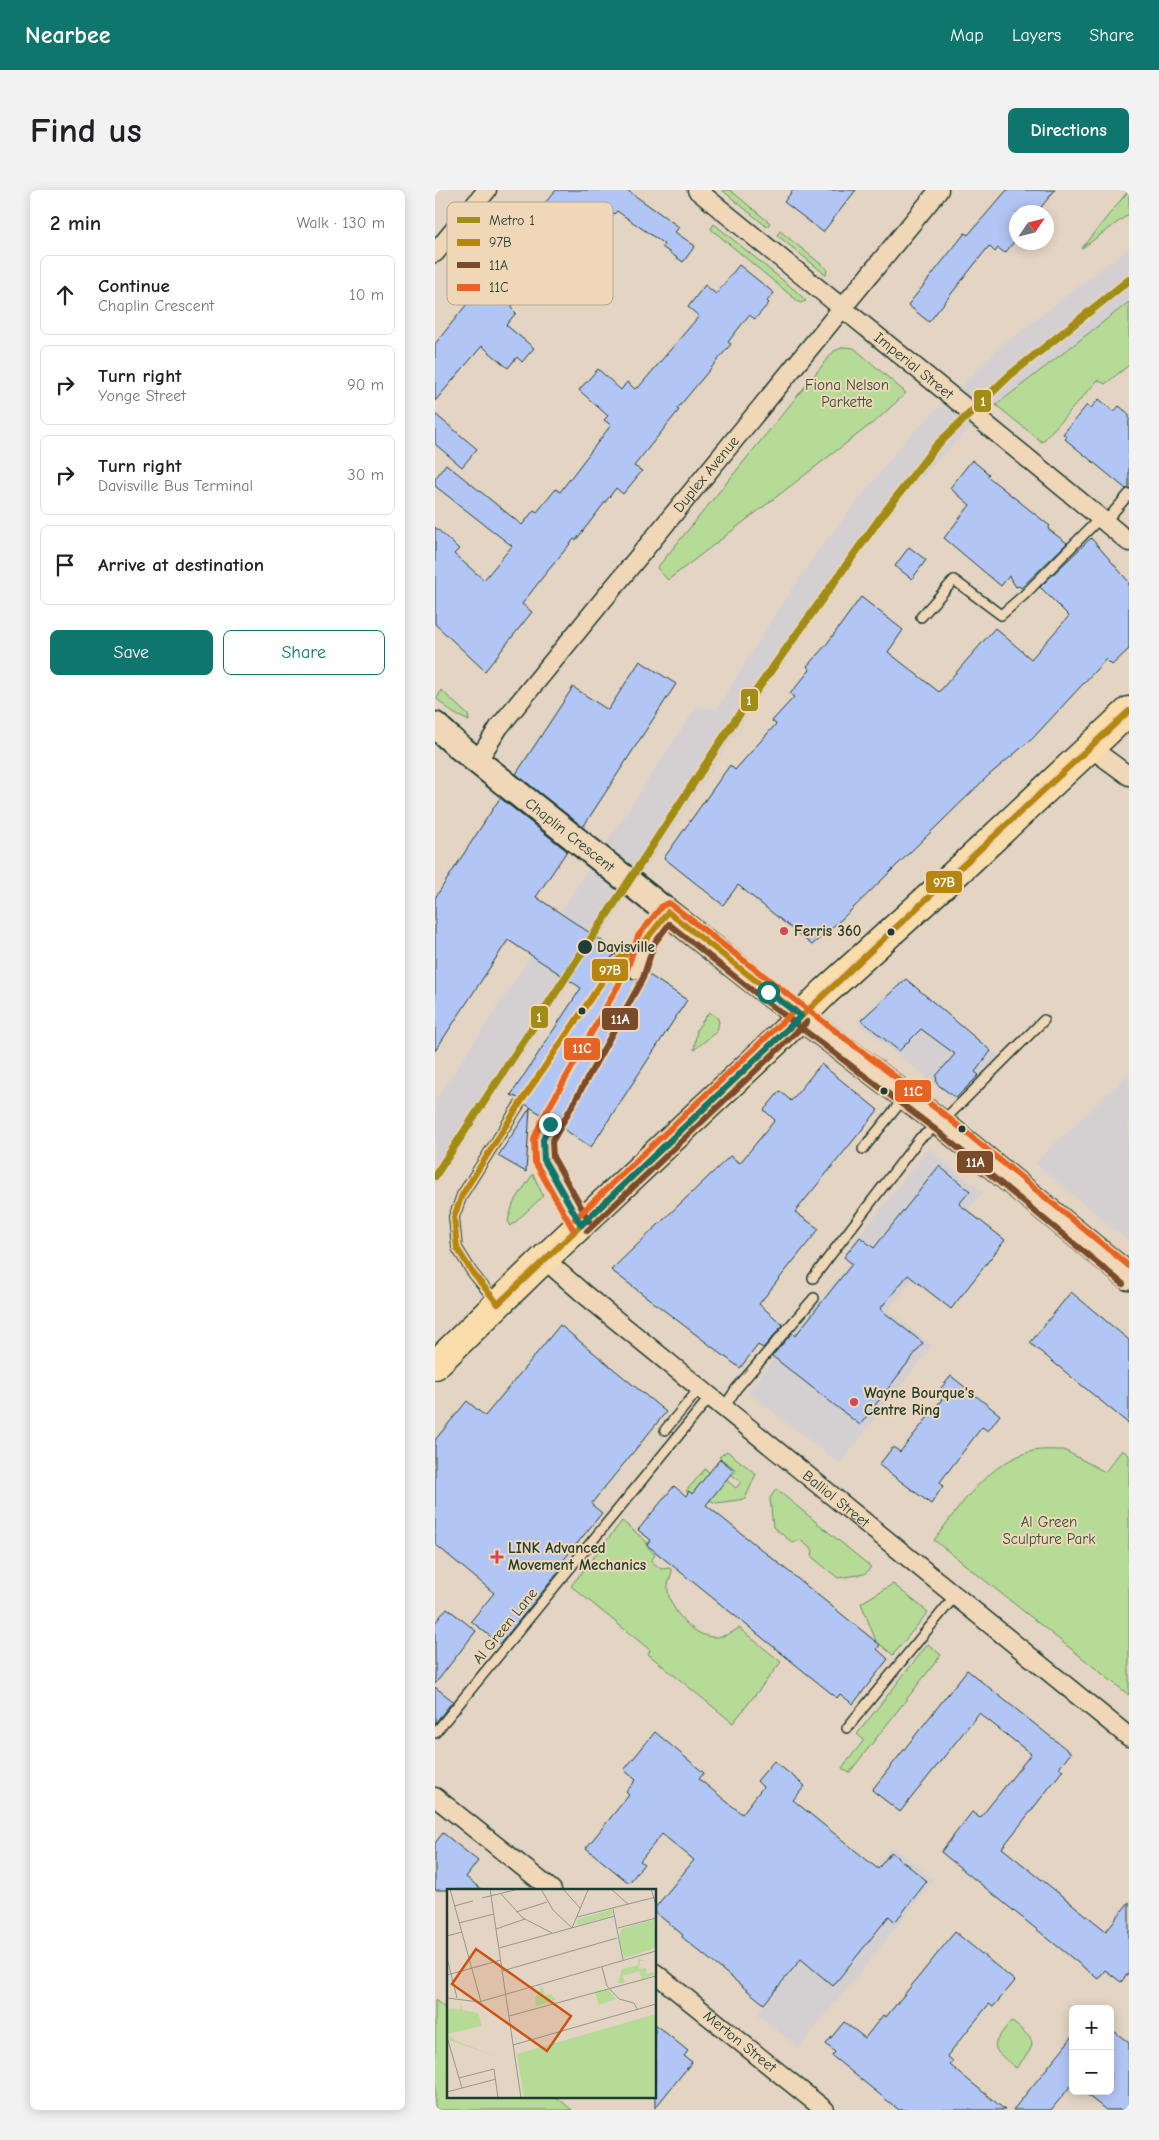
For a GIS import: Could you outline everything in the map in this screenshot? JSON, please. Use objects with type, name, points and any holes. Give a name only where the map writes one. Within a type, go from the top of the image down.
[{"type":"main road","points":[[435,1365],[825,992],[1129,711]]},
{"type":"street","points":[[477,202],[487,190]]},
{"type":"street","name":"Imperial Street","points":[[697,190],[1129,542]]},
{"type":"street","name":"Duplex Avenue","points":[[478,760],[506,720],[939,190]]},
{"type":"street","points":[[435,253],[447,238]]},
{"type":"street","name":"Chaplin Crescent","points":[[435,725],[458,746],[668,912],[941,1123],[1129,1277]]},
{"type":"street","points":[[1091,748],[1129,776]]},
{"type":"street","name":"Balliol Street","points":[[544,1259],[583,1294],[1129,1737]]},
{"type":"street","points":[[435,1797],[551,1889]]},
{"type":"street","name":"Merton Street","points":[[656,1974],[825,2110]]},
{"type":"lane","points":[[921,618],[954,580],[1001,615],[1129,494]]},
{"type":"lane","points":[[616,961],[646,940],[668,912]]},
{"type":"lane","points":[[635,974],[646,940]]},
{"type":"lane","points":[[813,1278],[920,1138],[941,1123],[1044,1020]]},
{"type":"lane","points":[[863,1149],[906,1097]]},
{"type":"lane","points":[[498,1304],[472,1272],[457,1248],[454,1217],[462,1196],[519,1105]]},
{"type":"lane","points":[[550,1124],[543,1140],[544,1160],[581,1225]]},
{"type":"lane","points":[[665,1430],[711,1398],[736,1389],[815,1298]]},
{"type":"lane","name":"Al Green Lane","points":[[435,1733],[711,1398]]},
{"type":"lane","points":[[847,1728],[955,1596]]},
{"type":"shaded area","points":[[1129,248],[1129,302],[996,405],[960,437],[908,492],[852,563],[781,664],[435,1186],[435,1101],[697,706],[717,709],[775,615],[818,551],[905,441],[1003,345]]},
{"type":"shaded area","points":[[905,978],[999,1057],[955,1100],[857,1022]]},
{"type":"shaded area","points":[[1129,1073],[1129,1242],[1035,1163]]},
{"type":"shaded area","points":[[928,1149],[983,1192],[888,1310],[932,1346],[840,1464],[748,1392],[850,1262],[843,1256]]},
{"type":"shaded area","points":[[892,1846],[934,1880],[799,2048],[757,2014]]},
{"type":"green space","points":[[722,190],[730,190],[770,223],[767,227]]},
{"type":"green space","points":[[1129,190],[1129,214],[1081,249]]},
{"type":"green space","points":[[714,224],[806,301],[800,303],[711,229]]},
{"type":"green space","points":[[780,231],[827,269],[826,275],[777,235]]},
{"type":"green space","points":[[1129,302],[1129,365],[1105,384],[1098,380],[1042,442],[996,405]]},
{"type":"green space","name":"Fiona Nelson Parkette","points":[[844,347],[854,348],[906,393],[879,418],[668,580],[657,568],[834,351]]},
{"type":"green space","points":[[441,690],[468,715],[469,721],[453,713],[437,699]]},
{"type":"green space","points":[[709,1012],[717,1017],[719,1022],[717,1031],[694,1050],[697,1029]]},
{"type":"green space","points":[[533,1174],[543,1196],[511,1226],[508,1221],[513,1204]]},
{"type":"green space","name":"Al Green Sculpture Park","points":[[1064,1450],[1105,1472],[1122,1450],[1129,1455],[1129,1695],[934,1540],[976,1487],[1002,1465],[1033,1451]]},
{"type":"green space","points":[[727,1451],[756,1474],[745,1499],[716,1503],[686,1491],[705,1469],[715,1476],[719,1474],[736,1488],[741,1482],[732,1475],[736,1470],[719,1457]]},
{"type":"green space","points":[[776,1489],[871,1567],[865,1574],[838,1578],[812,1557],[813,1550],[800,1540],[793,1543],[773,1527],[770,1498]]},
{"type":"green space","points":[[622,1521],[647,1542],[646,1545],[655,1555],[651,1561],[661,1569],[670,1568],[672,1572],[668,1591],[673,1606],[684,1621],[705,1636],[726,1635],[739,1628],[781,1662],[733,1723],[648,1654],[650,1650],[571,1586]]},
{"type":"green space","points":[[893,1584],[928,1612],[893,1655],[876,1641],[861,1603]]},
{"type":"green space","points":[[928,1644],[941,1655],[849,1773],[842,1768],[864,1740],[857,1734]]},
{"type":"green space","points":[[435,2000],[447,2009],[447,2098],[557,2098],[572,2110],[435,2110]]},
{"type":"green space","points":[[1011,2021],[1026,2034],[1032,2043],[1028,2053],[1016,2068],[997,2051],[995,2046]]},
{"type":"building","points":[[556,190],[627,190],[679,227],[675,232],[695,246],[683,262],[662,247],[664,244],[617,211],[613,213],[613,202],[546,202]]},
{"type":"building","points":[[793,190],[856,190],[823,232],[784,202]]},
{"type":"building","points":[[1007,190],[1055,190],[1043,205],[1009,205],[1009,248],[1005,253],[998,248],[995,252],[989,246],[929,322],[908,305],[965,233],[968,235]]},
{"type":"building","points":[[739,265],[774,293],[767,301],[769,303],[755,319],[749,315],[728,342],[731,344],[677,409],[679,410],[634,466],[642,471],[623,494],[616,488],[576,540],[574,539],[542,578],[522,604],[532,612],[485,671],[435,624],[435,527],[459,549],[454,554],[484,580],[512,546],[435,486],[435,479],[446,464],[522,525],[534,510],[537,512],[556,489],[560,492],[611,425],[604,420],[608,416],[579,390],[598,369],[621,390],[627,382],[635,389],[638,388],[699,316],[688,307],[705,285],[716,294]]},
{"type":"building","points":[[466,305],[513,305],[511,308],[516,313],[506,325],[534,348],[522,362],[517,357],[508,368],[482,346],[435,401],[435,344]]},
{"type":"building","points":[[1099,399],[1114,412],[1119,406],[1129,414],[1129,488],[1126,489],[1065,439],[1067,437],[1063,434],[1087,405],[1091,408]]},
{"type":"building","points":[[435,414],[477,449],[462,467],[435,444]]},
{"type":"building","points":[[972,460],[989,474],[987,476],[1050,526],[1048,529],[1067,543],[1021,588],[1019,586],[1016,587],[1009,576],[1001,586],[944,538],[970,505],[950,488]]},
{"type":"building","points":[[1091,538],[1129,582],[1129,649],[1112,665],[1106,659],[1033,738],[989,775],[844,917],[812,945],[738,885],[723,905],[664,858],[730,765],[735,770],[776,724],[772,721],[794,697],[790,694],[810,670],[807,666],[826,645],[861,597],[903,630],[888,652],[939,692],[995,628],[1031,659],[1069,616],[1040,587]]},
{"type":"building","points":[[909,547],[926,560],[912,579],[895,566]]},
{"type":"building","points":[[640,661],[676,684],[583,827],[516,774],[573,687],[608,710]]},
{"type":"building","points":[[500,798],[567,851],[536,897],[605,943],[604,945],[616,953],[610,959],[613,966],[619,966],[627,961],[632,964],[629,973],[631,978],[639,979],[643,971],[687,1000],[591,1147],[556,1124],[553,1119],[547,1118],[525,1104],[523,1100],[511,1095],[581,988],[508,940],[435,1051],[435,898]]},
{"type":"building","points":[[906,979],[991,1051],[975,1072],[979,1075],[956,1098],[937,1084],[936,1076],[955,1054],[921,1029],[899,1051],[861,1020]]},
{"type":"building","points":[[821,1064],[878,1110],[795,1212],[819,1229],[759,1304],[783,1325],[763,1348],[758,1345],[740,1368],[611,1270],[730,1156],[740,1163],[775,1120],[764,1110],[780,1091],[791,1101]]},
{"type":"building","points":[[530,1108],[526,1172],[498,1156]]},
{"type":"building","points":[[939,1166],[970,1191],[959,1204],[1005,1240],[951,1309],[908,1275],[880,1309],[923,1343],[860,1425],[772,1356],[792,1333],[795,1336],[852,1264],[844,1257],[860,1237],[874,1248]]},
{"type":"building","points":[[1071,1292],[1129,1340],[1129,1424],[1030,1343]]},
{"type":"building","points":[[560,1325],[666,1412],[591,1504],[602,1513],[557,1568],[560,1570],[500,1644],[471,1621],[494,1593],[435,1544],[435,1440],[467,1401],[485,1416]]},
{"type":"building","points":[[951,1376],[1000,1415],[988,1431],[982,1427],[940,1482],[943,1486],[931,1504],[879,1465],[893,1447],[900,1452],[943,1398],[937,1393]]},
{"type":"building","points":[[720,1459],[734,1470],[706,1505],[880,1645],[877,1649],[888,1659],[853,1704],[840,1694],[837,1698],[647,1545],[651,1540],[638,1530],[674,1486],[686,1496],[689,1491],[692,1494]]},
{"type":"building","points":[[447,1608],[476,1631],[435,1684],[435,1623]]},
{"type":"building","points":[[967,1670],[1071,1753],[1059,1768],[1063,1770],[1002,1848],[1106,1931],[1129,1902],[1129,1972],[1121,1982],[1105,1970],[1098,1979],[941,1852],[972,1812],[980,1818],[1031,1754],[979,1713],[900,1812],[872,1790]]},
{"type":"building","points":[[435,1687],[453,1701],[435,1723]]},
{"type":"building","points":[[655,1732],[704,1773],[699,1779],[742,1814],[763,1787],[757,1781],[774,1761],[805,1786],[793,1800],[878,1869],[891,1852],[927,1881],[895,1922],[889,1916],[833,1986],[801,1959],[764,2004],[682,1937],[683,1935],[656,1913],[656,1907],[694,1860],[662,1834],[640,1861],[644,1864],[629,1883],[586,1848],[629,1795],[626,1792],[636,1780],[624,1770]]},
{"type":"building","points":[[443,1833],[478,1861],[466,1877],[481,1889],[435,1890],[435,1843]]},
{"type":"building","points":[[955,1932],[1015,1981],[993,2007],[989,2004],[947,2056],[953,2061],[950,2065],[1005,2110],[899,2110],[832,2056],[835,2052],[826,2044],[844,2022],[865,2038],[883,2015],[886,2017]]},
{"type":"building","points":[[656,2025],[688,2051],[684,2056],[692,2062],[655,2108]]},
{"type":"building","points":[[1114,2031],[1129,2043],[1129,2110],[1106,2110],[1087,2095],[1114,2095]]},
{"type":"building","points":[[1069,2041],[1069,2088],[1051,2110],[1013,2110]]},
{"type":"metro line","name":"1","points":[[435,1176],[731,726],[878,521],[936,446],[1010,375],[1129,280]]},
{"type":"transit line","name":"97B","points":[[801,1016],[668,912],[646,940],[616,961],[519,1105],[462,1195],[454,1217],[457,1248],[472,1272],[498,1304],[862,959],[1129,711]]},
{"type":"transit line","name":"11C","points":[[573,1229],[535,1162],[534,1139],[542,1120],[627,970],[638,936],[662,906],[669,903],[946,1116],[1129,1266]]},
{"type":"transit line","name":"11A","points":[[589,1221],[553,1157],[552,1142],[643,978],[654,944],[669,924],[763,999],[936,1130],[1123,1284]]},
{"type":"transit line","name":"11C","points":[[575,1219],[795,1010]]},
{"type":"transit line","name":"11A","points":[[587,1231],[807,1022]]},
{"type":"place","name":"Ferris 360","points":[[784,931]]},
{"type":"place","name":"Davisville","points":[[585,947]]},
{"type":"place","name":"Wayne Bourque's Centre Ring","points":[[854,1402]]},
{"type":"place","name":"LINK Advanced Movement Mechanics","points":[[497,1557]]},
{"type":"route","points":[[550,1124],[543,1140],[544,1160],[559,1190],[581,1225],[801,1016],[768,992]]}]
